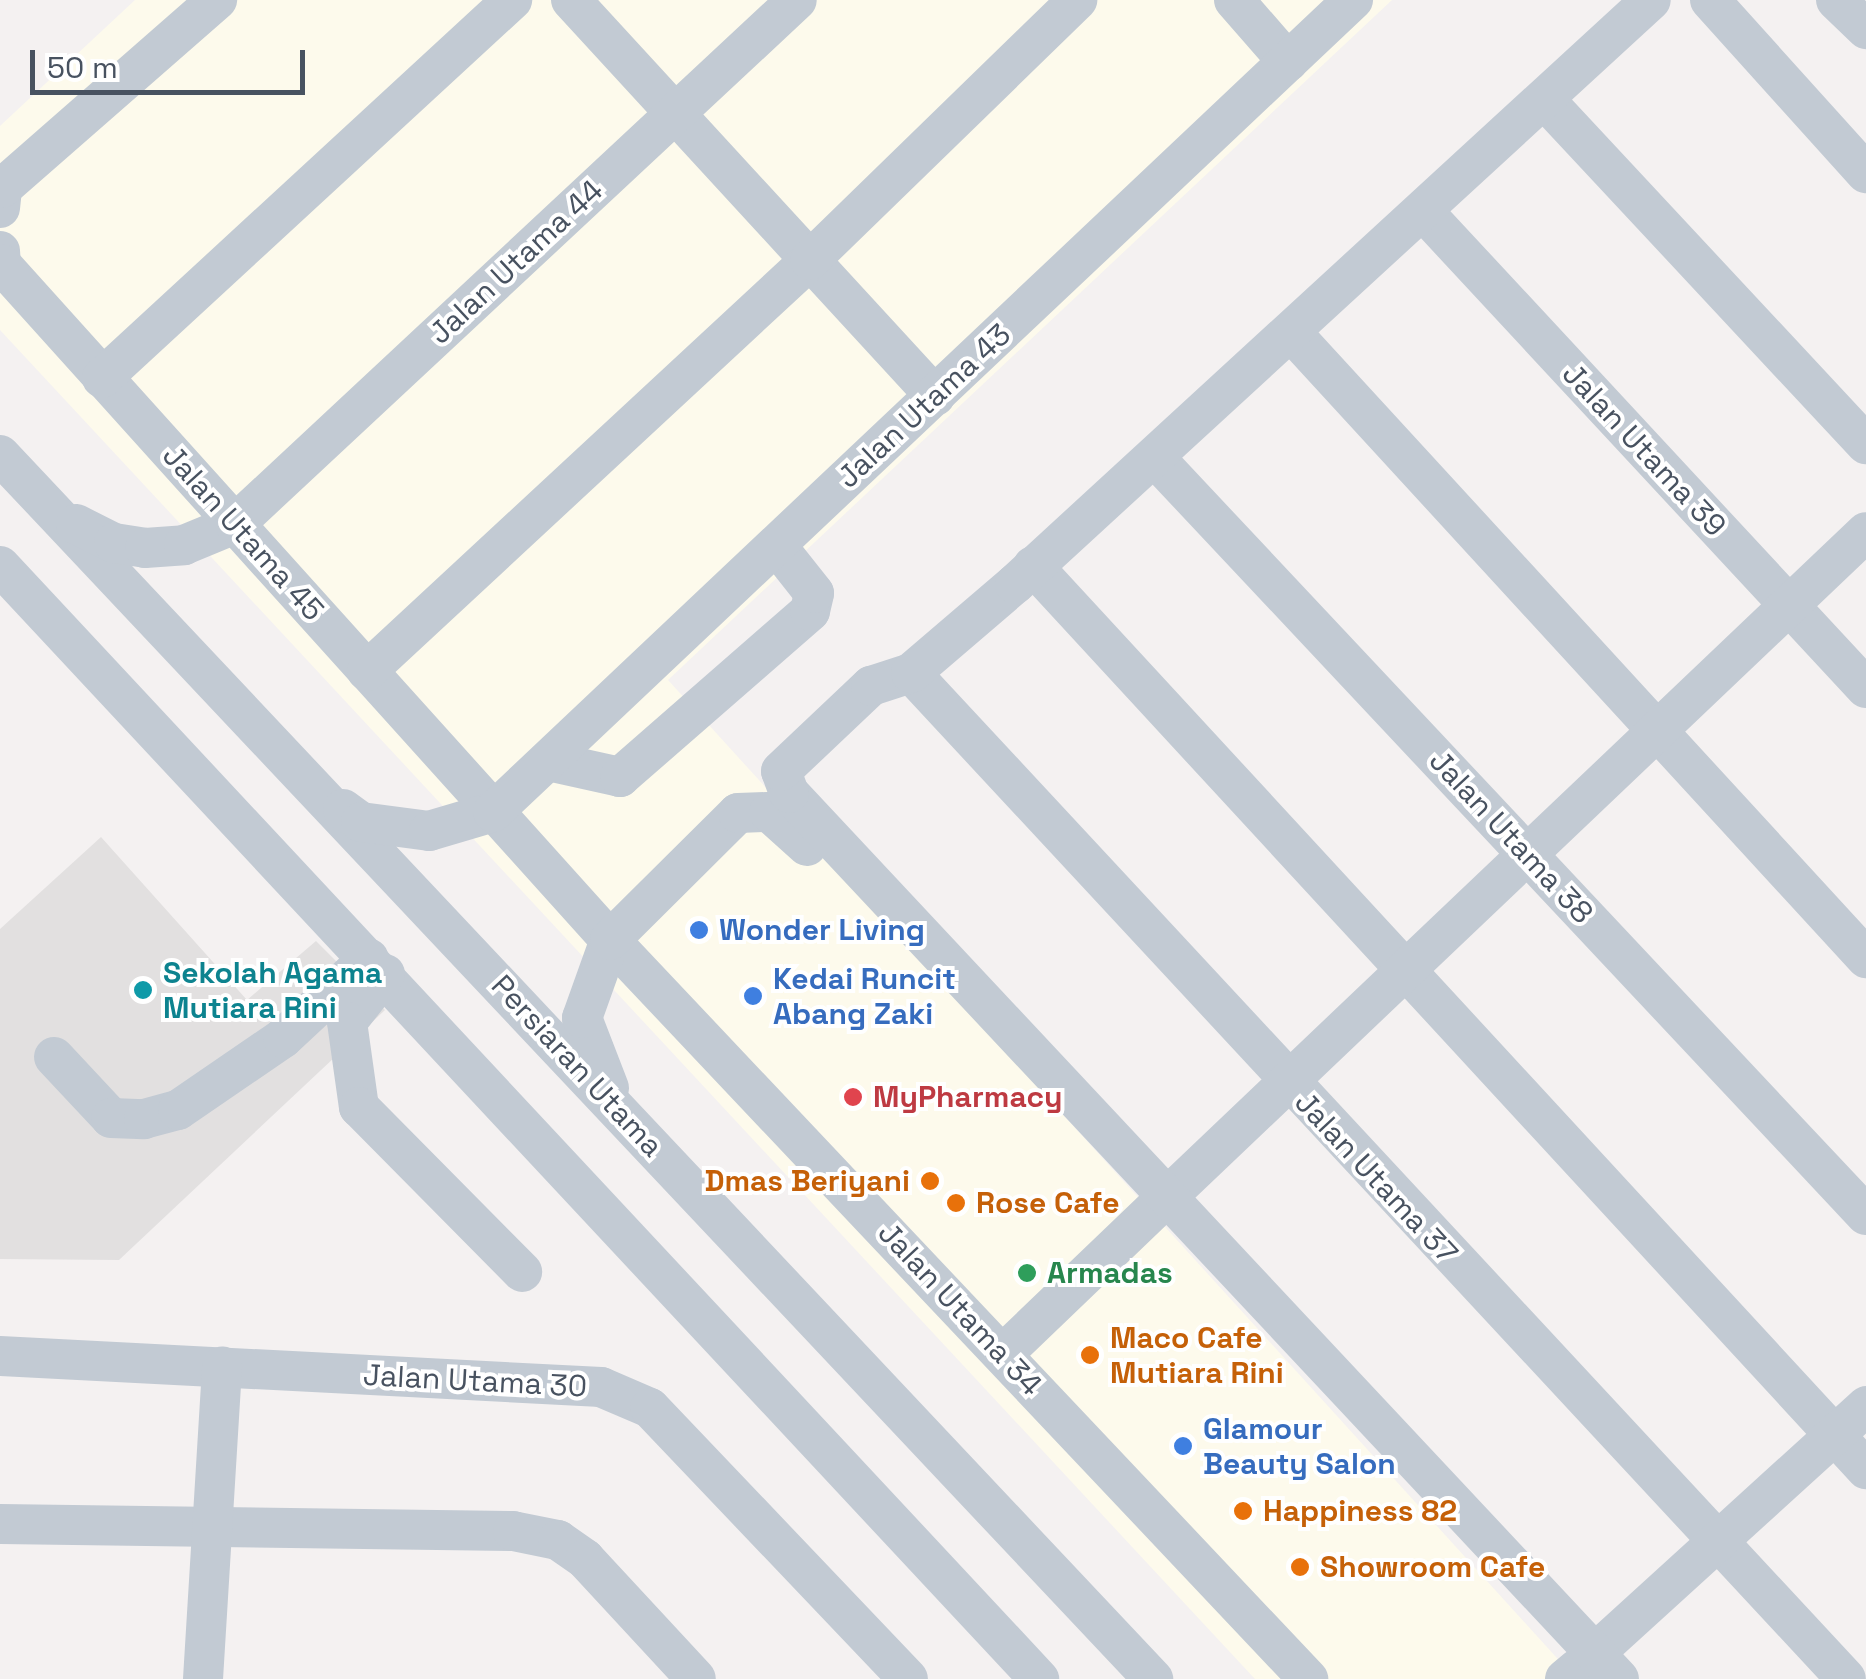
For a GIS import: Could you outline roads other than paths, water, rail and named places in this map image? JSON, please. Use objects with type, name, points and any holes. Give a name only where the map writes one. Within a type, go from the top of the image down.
[{"type":"street","points":[[0,208],[2,188],[217,0]]},
{"type":"street","points":[[102,378],[512,0]]},
{"type":"street","points":[[571,0],[934,396]]},
{"type":"street","name":"Jalan Utama 44","points":[[234,524],[797,0]]},
{"type":"street","points":[[366,671],[810,260],[1077,0]]},
{"type":"street","points":[[1234,0],[1288,62]]},
{"type":"street","name":"Jalan Utama 43","points":[[493,812],[1353,0]]},
{"type":"street","points":[[1651,0],[1156,458],[911,673],[871,686],[781,772],[782,780],[1160,1204],[1589,1672],[1718,1542],[1866,1406]]},
{"type":"street","points":[[1710,0],[1866,174]]},
{"type":"street","points":[[1836,0],[1866,29]]},
{"type":"street","points":[[1544,99],[1866,444]]},
{"type":"street","name":"Jalan Utama 39","points":[[1423,211],[1866,688]]},
{"type":"street","name":"Jalan Utama 45","points":[[0,251],[1,264],[493,812]]},
{"type":"street","points":[[1292,332],[1866,958]]},
{"type":"street","name":"Persiaran Utama","points":[[0,455],[1152,1679]]},
{"type":"street","name":"Jalan Utama 38","points":[[1156,458],[1866,1215]]},
{"type":"street","points":[[48,505],[114,544],[145,548],[184,544],[234,524]]},
{"type":"street","points":[[1003,1354],[1786,602],[1866,532]]},
{"type":"street","points":[[548,761],[620,777],[810,611],[814,593],[776,545]]},
{"type":"street","points":[[0,566],[1039,1679]]},
{"type":"street","points":[[1033,566],[1866,1470]]},
{"type":"street","name":"Jalan Utama 37","points":[[911,673],[1287,1082],[1846,1679]]},
{"type":"street","points":[[317,791],[361,822],[394,830],[429,831],[493,812]]},
{"type":"street","name":"Jalan Utama 34","points":[[493,812],[1308,1679]]},
{"type":"street","points":[[619,1110],[582,1018],[610,940],[738,813],[769,812],[1160,1204]]},
{"type":"street","points":[[54,1057],[111,1118],[144,1119],[178,1110],[283,1038],[377,966]]},
{"type":"street","points":[[377,966],[347,1022],[359,1108],[522,1272]]},
{"type":"street","name":"Jalan Utama 30","points":[[0,1356],[601,1387],[650,1408],[908,1679]]},
{"type":"street","points":[[203,1679],[222,1368]]},
{"type":"street","points":[[0,1524],[513,1532],[558,1540],[585,1560],[696,1679]]},
{"type":"place","name":"Wonder Living","points":[[699,930]]},
{"type":"place","name":"Sekolah Agama Mutiara Rini","points":[[143,990]]},
{"type":"place","name":"Kedai Runcit Abang Zaki","points":[[753,996]]},
{"type":"place","name":"MyPharmacy","points":[[853,1097]]},
{"type":"place","name":"Dmas Beriyani","points":[[930,1181]]},
{"type":"place","name":"Rose Cafe","points":[[956,1203]]},
{"type":"place","name":"Armadas","points":[[1027,1273]]},
{"type":"place","name":"Maco Cafe Mutiara Rini","points":[[1090,1355]]},
{"type":"place","name":"Glamour Beauty Salon","points":[[1183,1446]]},
{"type":"place","name":"Happiness 82","points":[[1243,1511]]},
{"type":"place","name":"Showroom Cafe","points":[[1300,1567]]}]
